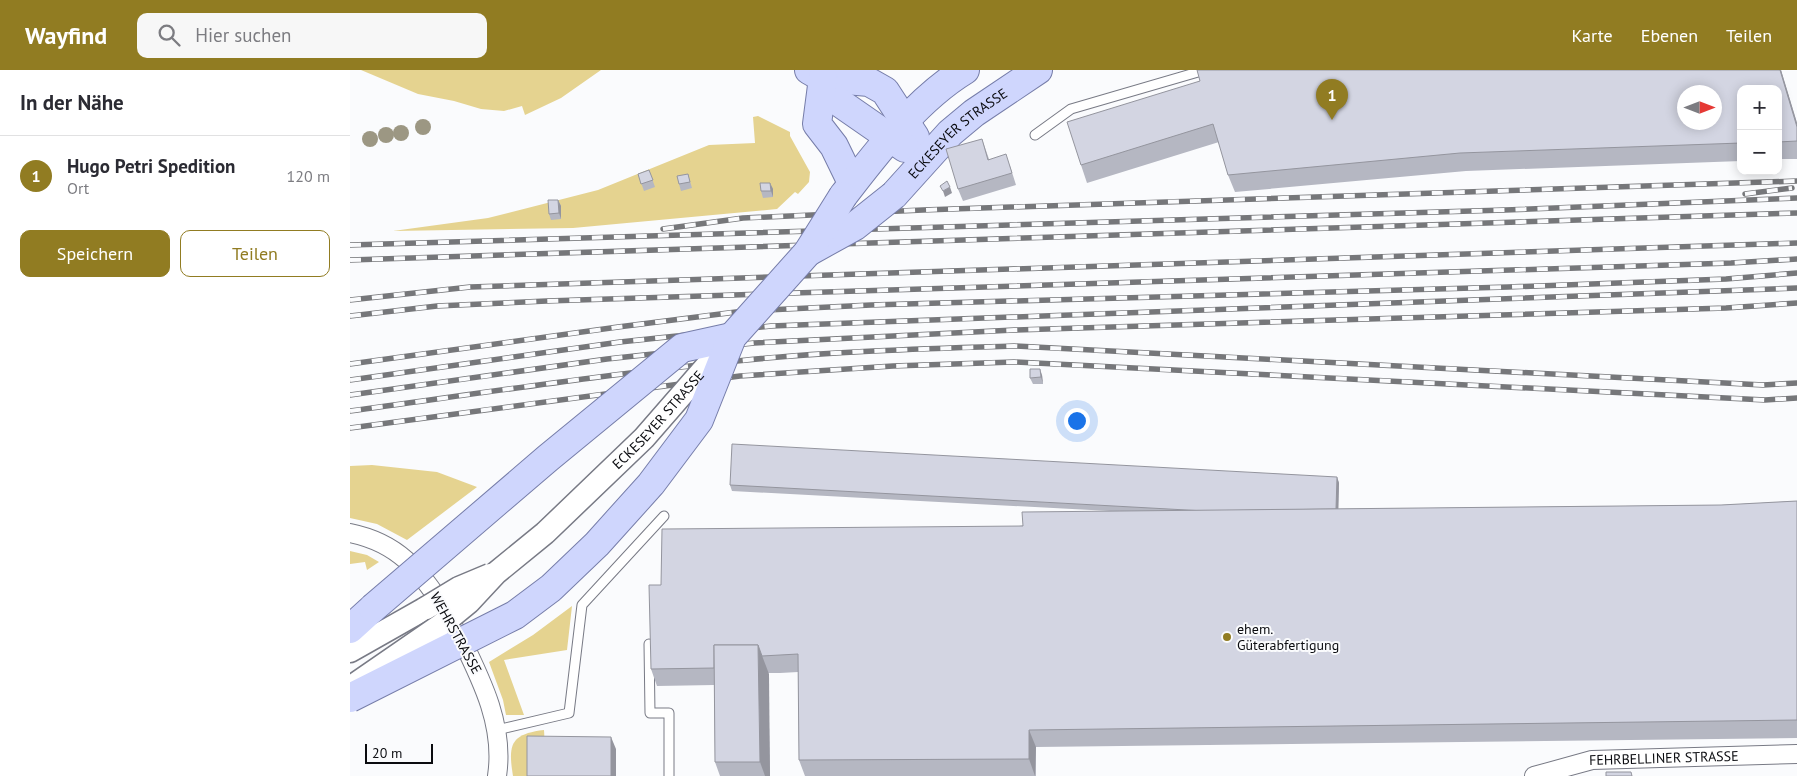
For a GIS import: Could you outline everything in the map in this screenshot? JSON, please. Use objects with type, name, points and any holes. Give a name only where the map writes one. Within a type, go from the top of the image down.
[{"type":"main road","points":[[816,74],[867,70]]},
{"type":"main road","name":"ECKESEYER STRASSE","points":[[732,336],[808,252],[848,190],[897,130],[925,99],[943,83],[965,70]]},
{"type":"main road","name":"ECKESEYER STRASSE","points":[[808,252],[855,226],[894,195],[950,133],[974,113],[1038,70]]},
{"type":"main road","points":[[816,74],[869,82],[885,91],[897,130]]},
{"type":"main road","points":[[816,74],[830,96],[897,130],[926,158]]},
{"type":"main road","points":[[816,74],[817,124],[834,146],[848,190]]},
{"type":"main road","points":[[350,629],[548,458],[682,348],[732,336]]},
{"type":"main road","points":[[350,698],[515,615],[557,582],[597,544],[651,484],[699,420],[732,336]]},
{"type":"street","name":"ECKESEYER STRASSE","points":[[350,688],[442,625],[469,602],[496,573],[545,533],[644,438],[732,336]]},
{"type":"street","name":"WEHRSTRASSE","points":[[350,533],[385,544],[405,558],[427,582],[449,616],[480,678],[497,730],[497,776]]},
{"type":"street","name":"ECKESEYER STRASSE","points":[[350,651],[459,588],[496,573]]},
{"type":"street","name":"FEHRBELLINER STRASSE","points":[[1534,776],[1592,760],[1797,754]]},
{"type":"lane","points":[[1035,135],[1071,109],[1205,70]]},
{"type":"lane","points":[[497,730],[569,713],[582,605],[664,516]]},
{"type":"lane","points":[[649,644],[650,713],[669,713],[669,776]]},
{"type":"shaded area","points":[[361,70],[601,70],[561,98],[525,115],[522,106],[504,111],[481,109],[454,101],[418,94]]},
{"type":"shaded area","points":[[758,116],[790,132],[790,136],[810,172],[809,182],[798,194],[795,192],[777,209],[573,228],[393,231],[488,218],[598,190],[709,145],[755,143],[753,117]]},
{"type":"shaded area","points":[[372,465],[437,472],[477,487],[407,540],[377,524],[350,518],[350,466]]},
{"type":"shaded area","points":[[350,551],[367,555],[379,562],[367,570],[365,562],[350,564]]},
{"type":"shaded area","points":[[572,606],[567,650],[504,660],[524,715],[506,715],[503,700],[489,662],[533,635]]},
{"type":"shaded area","points":[[544,730],[545,748],[532,776],[513,776],[511,756],[514,743],[524,735]]},
{"type":"building","points":[[1197,70],[1780,70],[1797,127],[1797,141],[1782,142],[1782,85],[1737,85],[1737,143],[1460,153],[1228,175],[1213,124],[1081,165],[1067,122],[1200,81]]},
{"type":"building","points":[[982,139],[988,160],[1006,154],[1012,173],[958,189],[946,149]]},
{"type":"building","points":[[649,170],[653,180],[641,184],[638,174]]},
{"type":"building","points":[[688,174],[690,182],[679,184],[677,176]]},
{"type":"building","points":[[947,181],[950,187],[943,191],[940,186]]},
{"type":"building","points":[[760,183],[770,183],[771,191],[761,191]]},
{"type":"building","points":[[548,200],[558,200],[559,213],[549,214]]},
{"type":"building","points":[[1030,369],[1040,369],[1041,377],[1030,378]]},
{"type":"building","points":[[732,444],[1337,477],[1336,509],[1205,511],[730,485]]},
{"type":"building","name":"ehem. Güterabfertigung","points":[[1797,501],[1797,720],[1029,730],[1029,759],[799,760],[798,654],[762,656],[758,645],[714,645],[714,668],[651,669],[649,585],[661,585],[662,529],[1023,526],[1022,512],[1721,505]]},
{"type":"building","points":[[714,645],[758,645],[760,762],[715,762]]},
{"type":"building","points":[[527,736],[611,737],[611,776],[527,776]]},
{"type":"building","points":[[1606,772],[1631,772],[1632,776],[1606,776]]},
{"type":"railway","points":[[663,229],[743,218],[923,210],[1797,181]]},
{"type":"railway","points":[[1745,194],[1792,188]]},
{"type":"railway","points":[[350,245],[1505,210],[1797,198]]},
{"type":"railway","points":[[350,260],[1797,213]]},
{"type":"railway","points":[[350,300],[470,287],[1797,243]]},
{"type":"railway","points":[[350,316],[437,306],[547,301],[1731,263],[1797,259]]},
{"type":"railway","points":[[350,364],[744,311],[871,305],[1508,287],[1726,279],[1797,273]]},
{"type":"railway","points":[[350,380],[620,342],[771,326],[1797,288]]},
{"type":"railway","points":[[350,395],[607,359],[754,343],[1014,330],[1726,308],[1797,303]]},
{"type":"railway","points":[[350,411],[598,377],[747,360],[847,352],[1014,346],[1763,385],[1797,383]]},
{"type":"railway","points":[[350,428],[740,376],[893,366],[1014,362],[1765,400],[1797,398]]},
{"type":"place","name":"Hugo Petri Spedition","points":[[1332,120]]},
{"type":"place","name":"ehem. Güterabfertigung","points":[[1227,637]]}]
